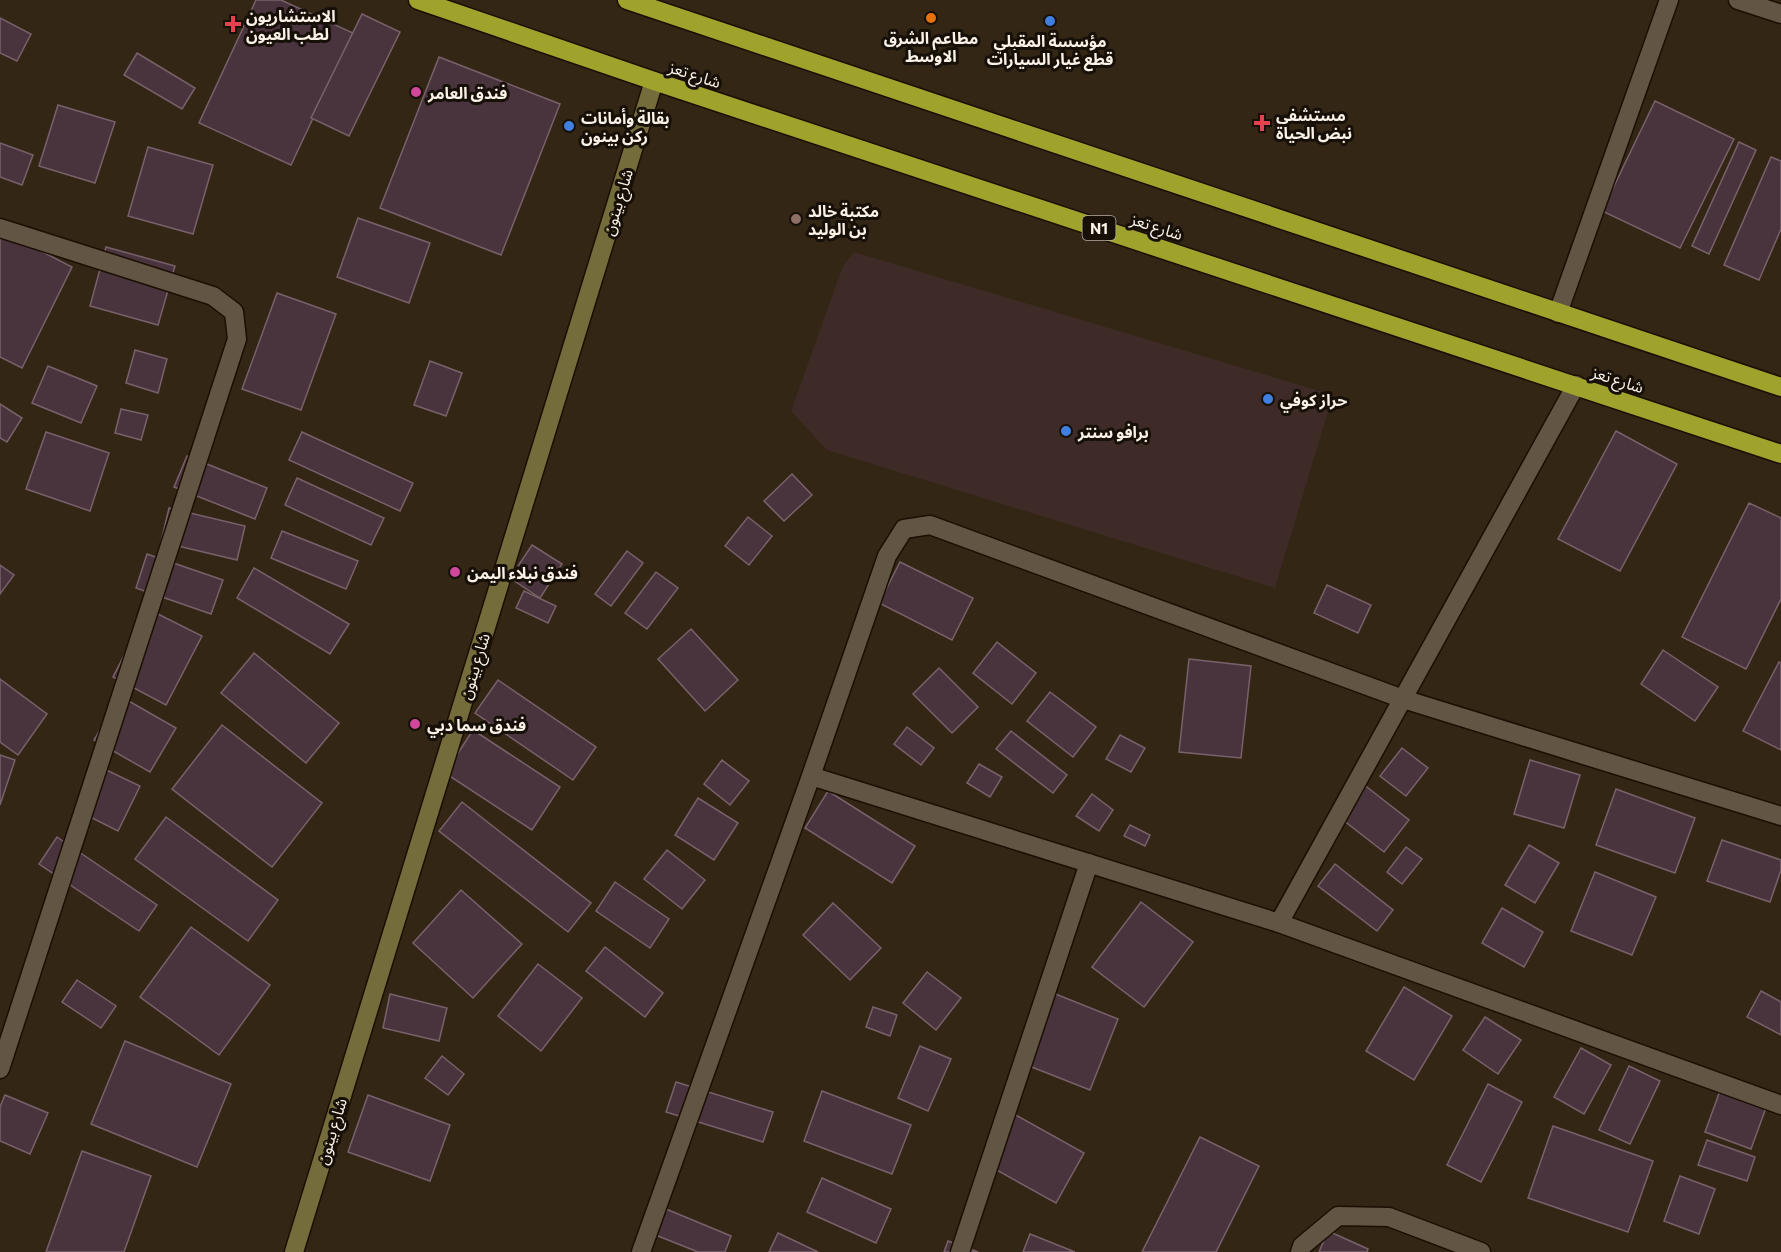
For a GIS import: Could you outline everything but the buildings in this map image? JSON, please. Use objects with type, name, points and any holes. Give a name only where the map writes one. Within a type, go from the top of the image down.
[{"type":"highway","name":"شارع تعز","points":[[418,0],[654,81],[1781,453]]},
{"type":"highway","points":[[627,0],[1781,387]]},
{"type":"street","points":[[1558,313],[1669,0]]},
{"type":"street","points":[[1738,0],[1781,14]]},
{"type":"street","name":"شارع بينون","points":[[294,1252],[654,81]]},
{"type":"street","points":[[0,228],[213,296],[234,312],[237,339],[0,1069]]},
{"type":"street","points":[[1279,923],[1576,385]]},
{"type":"street","points":[[641,1252],[811,776],[886,556],[904,529],[930,525],[1402,699],[1781,816]]},
{"type":"street","points":[[811,776],[1279,923],[1781,1105]]},
{"type":"street","points":[[960,1252],[1089,863]]},
{"type":"street","points":[[1300,1252],[1302,1246],[1338,1216],[1389,1218],[1481,1252]]},
{"type":"shaded area","name":"برافو سنتر","points":[[854,252],[1333,395],[1275,588],[827,450],[791,411],[843,266]]},
{"type":"place","name":"مطاعم الشرق الاوسط","points":[[931,18]]},
{"type":"place","name":"مؤسسة المقبلي قطع غيار السيارات","points":[[1050,21]]},
{"type":"place","name":"الاستشاريون لطب العيون","points":[[233,24]]},
{"type":"place","name":"فندق العامر","points":[[416,92]]},
{"type":"place","name":"مستشفى نبض الحياة","points":[[1262,123]]},
{"type":"place","name":"بقالة وأمانات ركن بينون","points":[[569,126]]},
{"type":"place","name":"مكتبة خالد بن الوليد","points":[[796,219]]},
{"type":"place","name":"حراز كوفي","points":[[1268,399]]},
{"type":"place","name":"برافو سنتر","points":[[1066,431]]},
{"type":"place","name":"فندق نبلاء اليمن","points":[[455,572]]},
{"type":"place","name":"فندق سما دبي","points":[[415,724]]}]
